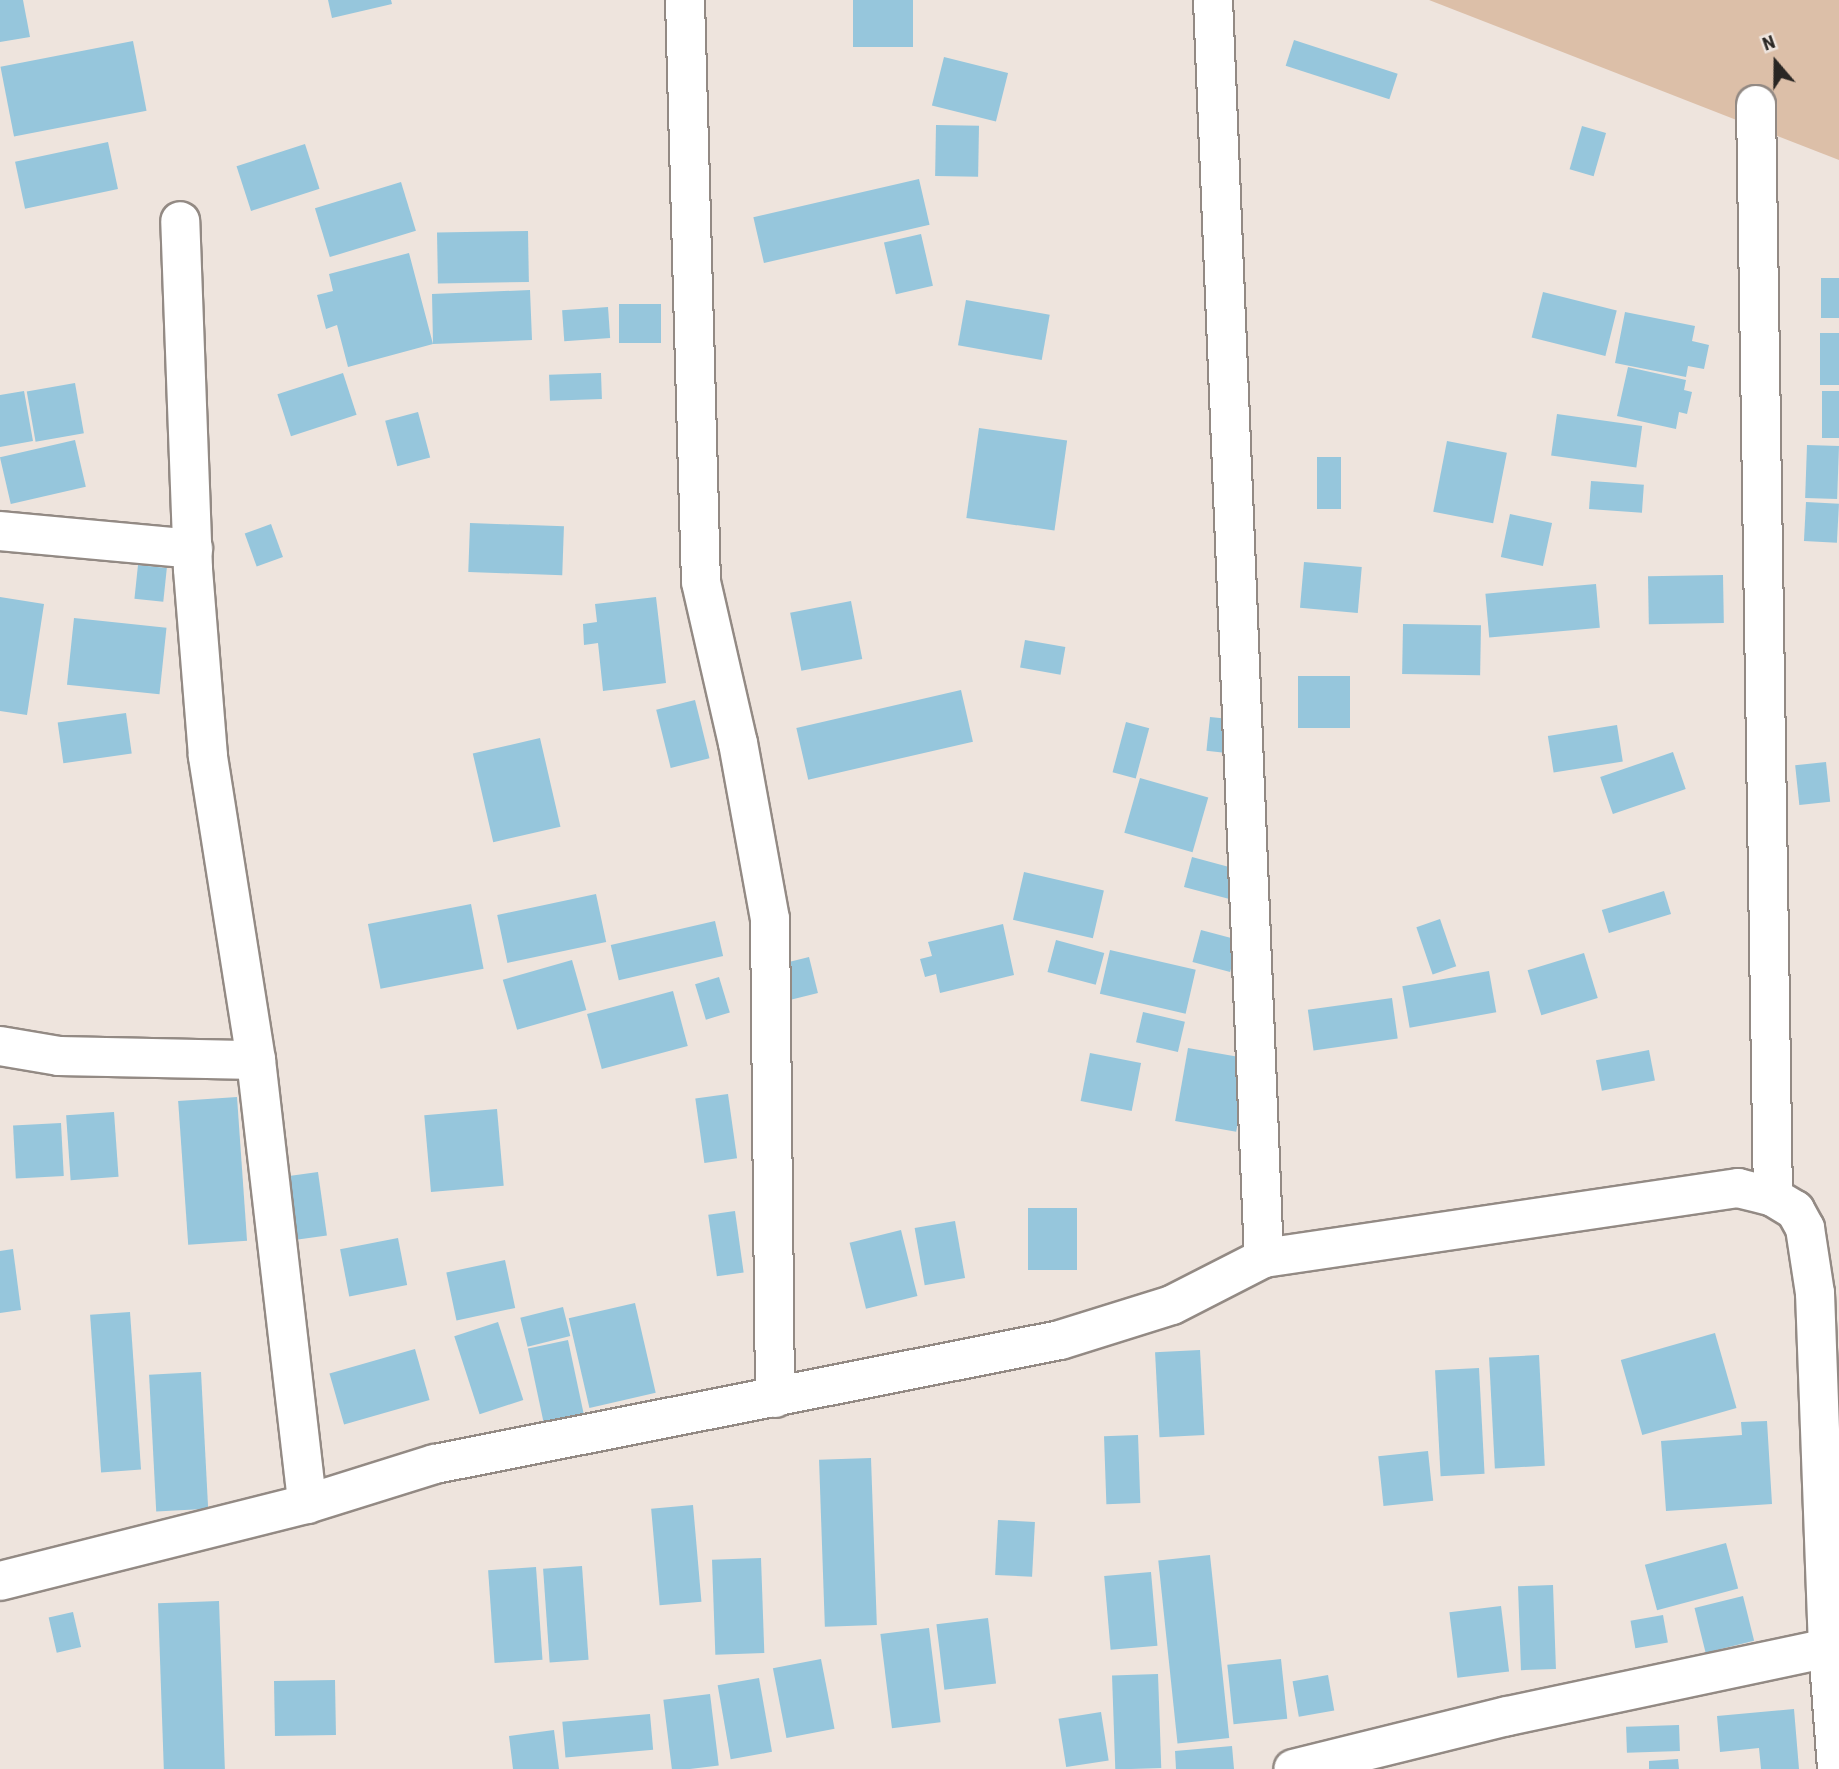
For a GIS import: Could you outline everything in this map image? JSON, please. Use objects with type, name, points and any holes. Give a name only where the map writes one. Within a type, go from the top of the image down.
[{"type":"street","points":[[685,0],[701,582],[738,743],[770,919],[775,1398]]},
{"type":"street","points":[[1213,0],[1264,1258]]},
{"type":"street","points":[[1756,105],[1773,1197]]},
{"type":"street","points":[[180,220],[192,549],[208,756],[256,1060],[307,1504]]},
{"type":"street","points":[[0,531],[192,549]]},
{"type":"street","points":[[0,1046],[60,1056],[256,1060]]},
{"type":"street","points":[[0,1581],[307,1504],[435,1464],[1060,1340],[1172,1305],[1264,1258],[1738,1188],[1773,1197],[1795,1210],[1805,1228],[1815,1293],[1829,1431],[1828,1648],[1837,1769]]},
{"type":"street","points":[[1293,1769],[1507,1716],[1828,1648]]},
{"type":"shaded area","points":[[1429,0],[1839,0],[1839,160]]},
{"type":"building","points":[[0,0],[23,0],[30,37],[0,42]]},
{"type":"building","points":[[328,0],[391,0],[392,4],[332,18]]},
{"type":"building","points":[[853,0],[913,0],[913,47],[853,47]]},
{"type":"building","points":[[1294,40],[1398,74],[1389,99],[1286,66]]},
{"type":"building","points":[[133,41],[147,111],[14,136],[0,67]]},
{"type":"building","points":[[944,57],[1008,73],[996,121],[932,106]]},
{"type":"building","points":[[936,125],[979,126],[978,177],[935,176]]},
{"type":"building","points":[[1582,126],[1606,133],[1594,176],[1570,169]]},
{"type":"building","points":[[108,142],[118,189],[25,209],[15,162]]},
{"type":"building","points":[[305,144],[320,189],[251,211],[237,166]]},
{"type":"building","points":[[919,179],[930,225],[764,263],[753,217]]},
{"type":"building","points":[[401,182],[416,231],[330,257],[315,208]]},
{"type":"building","points":[[528,231],[529,282],[438,284],[437,233]]},
{"type":"building","points":[[921,234],[933,286],[896,294],[884,243]]},
{"type":"building","points":[[409,253],[433,344],[348,367],[337,325],[326,329],[317,295],[333,291],[329,274]]},
{"type":"building","points":[[1821,278],[1839,278],[1839,318],[1821,318]]},
{"type":"building","points":[[530,290],[532,340],[433,344],[432,294]]},
{"type":"building","points":[[1543,292],[1617,310],[1605,356],[1532,338]]},
{"type":"building","points":[[966,300],[1050,315],[1042,360],[958,345]]},
{"type":"building","points":[[619,304],[661,304],[661,343],[619,343]]},
{"type":"building","points":[[608,307],[610,338],[564,341],[562,310]]},
{"type":"building","points":[[1625,312],[1695,326],[1692,341],[1709,345],[1704,369],[1688,366],[1686,377],[1615,363]]},
{"type":"building","points":[[1820,333],[1839,333],[1839,385],[1820,385]]},
{"type":"building","points":[[1628,367],[1686,380],[1684,390],[1692,392],[1687,414],[1679,412],[1676,429],[1617,416]]},
{"type":"building","points":[[343,373],[357,415],[291,436],[277,394]]},
{"type":"building","points":[[601,373],[602,399],[550,401],[549,375]]},
{"type":"building","points":[[75,383],[84,433],[36,442],[27,392]]},
{"type":"building","points":[[24,391],[33,441],[0,447],[0,395]]},
{"type":"building","points":[[1822,391],[1839,391],[1839,438],[1822,438]]},
{"type":"building","points":[[418,412],[430,457],[397,466],[385,421]]},
{"type":"building","points":[[1557,414],[1642,426],[1636,468],[1551,456]]},
{"type":"building","points":[[979,428],[1067,440],[1054,531],[966,518]]},
{"type":"building","points":[[75,440],[86,487],[11,504],[0,457]]},
{"type":"building","points":[[1447,441],[1507,453],[1493,523],[1433,512]]},
{"type":"building","points":[[1807,445],[1839,446],[1837,499],[1805,498]]},
{"type":"building","points":[[1317,457],[1341,457],[1341,509],[1317,509]]},
{"type":"building","points":[[1591,481],[1644,485],[1642,513],[1589,509]]},
{"type":"building","points":[[1806,502],[1839,504],[1837,543],[1804,541]]},
{"type":"building","points":[[1510,514],[1552,523],[1543,566],[1501,557]]},
{"type":"building","points":[[470,523],[564,526],[562,575],[468,572]]},
{"type":"building","points":[[271,524],[283,557],[257,566],[245,534]]},
{"type":"building","points":[[1304,562],[1362,567],[1358,613],[1300,608]]},
{"type":"building","points":[[138,565],[167,568],[163,602],[134,599]]},
{"type":"building","points":[[1723,575],[1724,623],[1649,624],[1648,576]]},
{"type":"building","points":[[1596,584],[1600,628],[1489,638],[1485,594]]},
{"type":"building","points":[[0,597],[44,604],[27,715],[0,711]]},
{"type":"building","points":[[656,597],[666,683],[603,691],[598,643],[584,645],[583,624],[597,622],[595,604]]},
{"type":"building","points":[[851,601],[862,659],[801,671],[790,613]]},
{"type":"building","points":[[74,618],[166,628],[159,694],[67,685]]},
{"type":"building","points":[[1403,624],[1481,625],[1480,675],[1402,674]]},
{"type":"building","points":[[1025,640],[1065,647],[1061,675],[1020,668]]},
{"type":"building","points":[[1298,676],[1350,676],[1350,728],[1298,728]]},
{"type":"building","points":[[961,690],[973,742],[808,780],[796,728]]},
{"type":"building","points":[[695,700],[710,758],[671,768],[656,710]]},
{"type":"building","points":[[126,713],[132,754],[63,763],[58,723]]},
{"type":"building","points":[[1210,717],[1237,720],[1233,754],[1206,751]]},
{"type":"building","points":[[1126,722],[1149,728],[1136,778],[1113,772]]},
{"type":"building","points":[[1617,725],[1623,762],[1554,772],[1548,736]]},
{"type":"building","points":[[540,738],[560,827],[493,842],[473,754]]},
{"type":"building","points":[[1673,752],[1686,789],[1613,814],[1600,777]]},
{"type":"building","points":[[1826,762],[1830,802],[1799,805],[1795,765]]},
{"type":"building","points":[[1140,778],[1208,798],[1193,852],[1124,833]]},
{"type":"building","points":[[1192,857],[1238,869],[1230,899],[1184,887]]},
{"type":"building","points":[[1024,872],[1104,890],[1093,938],[1013,920]]},
{"type":"building","points":[[1664,891],[1671,914],[1609,933],[1602,910]]},
{"type":"building","points":[[596,894],[606,942],[507,963],[497,915]]},
{"type":"building","points":[[471,904],[484,969],[381,989],[368,924]]},
{"type":"building","points":[[1440,919],[1456,966],[1433,974],[1416,927]]},
{"type":"building","points":[[715,921],[723,956],[619,980],[611,945]]},
{"type":"building","points":[[1003,924],[1014,975],[940,993],[936,974],[925,977],[920,959],[932,956],[928,942]]},
{"type":"building","points":[[1201,930],[1239,940],[1230,972],[1192,962]]},
{"type":"building","points":[[1056,940],[1104,953],[1096,985],[1047,972]]},
{"type":"building","points":[[1110,950],[1196,970],[1186,1014],[1100,994]]},
{"type":"building","points":[[1584,953],[1598,998],[1541,1015],[1528,970]]},
{"type":"building","points":[[809,957],[818,993],[792,999],[783,964]]},
{"type":"building","points":[[572,960],[586,1010],[517,1030],[503,980]]},
{"type":"building","points":[[1489,971],[1496,1012],[1410,1028],[1402,986]]},
{"type":"building","points":[[719,977],[730,1012],[706,1020],[695,984]]},
{"type":"building","points":[[673,991],[688,1046],[602,1069],[587,1014]]},
{"type":"building","points":[[1392,998],[1398,1039],[1314,1050],[1308,1010]]},
{"type":"building","points":[[1143,1012],[1185,1022],[1178,1052],[1136,1042]]},
{"type":"building","points":[[1188,1048],[1249,1059],[1236,1132],[1175,1121]]},
{"type":"building","points":[[1649,1050],[1655,1080],[1602,1091],[1596,1060]]},
{"type":"building","points":[[1090,1053],[1141,1063],[1132,1111],[1081,1101]]},
{"type":"building","points":[[728,1094],[737,1158],[704,1163],[695,1099]]},
{"type":"building","points":[[237,1097],[247,1241],[188,1245],[178,1101]]},
{"type":"building","points":[[497,1109],[504,1186],[431,1192],[424,1115]]},
{"type":"building","points":[[114,1112],[119,1177],[71,1180],[66,1115]]},
{"type":"building","points":[[61,1123],[64,1176],[16,1178],[13,1126]]},
{"type":"building","points":[[318,1172],[327,1235],[296,1240],[287,1176]]},
{"type":"building","points":[[1028,1208],[1077,1208],[1077,1270],[1028,1270]]},
{"type":"building","points":[[735,1211],[744,1272],[717,1276],[708,1215]]},
{"type":"building","points":[[955,1221],[965,1278],[925,1285],[915,1228]]},
{"type":"building","points":[[901,1230],[917,1296],[866,1309],[850,1243]]},
{"type":"building","points":[[398,1238],[407,1285],[349,1296],[340,1249]]},
{"type":"building","points":[[13,1249],[21,1310],[0,1313],[0,1251]]},
{"type":"building","points":[[505,1260],[515,1308],[456,1320],[446,1272]]},
{"type":"building","points":[[635,1303],[656,1393],[589,1408],[569,1318]]},
{"type":"building","points":[[563,1307],[570,1336],[528,1347],[520,1318]]},
{"type":"building","points":[[130,1312],[141,1470],[101,1472],[90,1315]]},
{"type":"building","points":[[498,1322],[523,1400],[480,1414],[454,1336]]},
{"type":"building","points":[[1715,1333],[1736,1408],[1642,1435],[1621,1360]]},
{"type":"building","points":[[568,1340],[585,1418],[545,1427],[528,1349]]},
{"type":"building","points":[[415,1349],[430,1400],[344,1424],[329,1374]]},
{"type":"building","points":[[1200,1350],[1204,1435],[1160,1437],[1155,1352]]},
{"type":"building","points":[[1539,1355],[1545,1466],[1495,1468],[1489,1358]]},
{"type":"building","points":[[1479,1368],[1485,1474],[1441,1476],[1435,1370]]},
{"type":"building","points":[[201,1372],[208,1509],[156,1512],[149,1375]]},
{"type":"building","points":[[1767,1421],[1772,1504],[1666,1511],[1661,1441],[1742,1435],[1741,1422]]},
{"type":"building","points":[[1138,1435],[1140,1503],[1106,1504],[1104,1436]]},
{"type":"building","points":[[1428,1451],[1433,1501],[1384,1506],[1378,1456]]},
{"type":"building","points":[[871,1458],[877,1625],[825,1627],[819,1460]]},
{"type":"building","points":[[693,1505],[701,1602],[660,1605],[651,1509]]},
{"type":"building","points":[[998,1520],[1035,1522],[1032,1577],[995,1575]]},
{"type":"building","points":[[1726,1543],[1738,1588],[1657,1610],[1645,1565]]},
{"type":"building","points":[[1210,1555],[1229,1738],[1178,1743],[1158,1560]]},
{"type":"building","points":[[761,1558],[764,1653],[715,1655],[712,1560]]},
{"type":"building","points":[[582,1566],[589,1660],[550,1662],[543,1569]]},
{"type":"building","points":[[536,1567],[542,1660],[495,1663],[488,1570]]},
{"type":"building","points":[[1151,1572],[1157,1646],[1111,1650],[1104,1576]]},
{"type":"building","points":[[1553,1585],[1556,1669],[1521,1670],[1518,1586]]},
{"type":"building","points":[[1743,1596],[1754,1641],[1706,1653],[1694,1608]]},
{"type":"building","points":[[219,1601],[225,1769],[164,1769],[158,1603]]},
{"type":"building","points":[[1501,1606],[1509,1672],[1457,1678],[1449,1612]]},
{"type":"building","points":[[73,1612],[81,1647],[57,1653],[49,1618]]},
{"type":"building","points":[[1663,1615],[1668,1643],[1635,1648],[1631,1621]]},
{"type":"building","points":[[988,1618],[996,1684],[944,1690],[936,1624]]},
{"type":"building","points":[[929,1628],[941,1722],[892,1728],[880,1634]]},
{"type":"building","points":[[821,1659],[835,1729],[786,1738],[773,1668]]},
{"type":"building","points":[[1281,1659],[1287,1719],[1234,1724],[1227,1665]]},
{"type":"building","points":[[1158,1674],[1161,1768],[1115,1769],[1112,1676]]},
{"type":"building","points":[[1328,1675],[1334,1710],[1299,1717],[1293,1681]]},
{"type":"building","points":[[759,1678],[772,1752],[731,1759],[718,1685]]},
{"type":"building","points":[[335,1680],[336,1735],[275,1736],[274,1681]]},
{"type":"building","points":[[710,1694],[719,1765],[672,1769],[663,1700]]},
{"type":"building","points":[[1794,1709],[1799,1769],[1761,1769],[1759,1748],[1720,1752],[1717,1716]]},
{"type":"building","points":[[1101,1712],[1109,1760],[1066,1767],[1059,1719]]},
{"type":"building","points":[[650,1714],[653,1750],[565,1758],[562,1722]]},
{"type":"building","points":[[1679,1725],[1680,1751],[1627,1753],[1626,1727]]},
{"type":"building","points":[[554,1730],[559,1769],[513,1769],[509,1736]]},
{"type":"building","points":[[1232,1746],[1234,1769],[1176,1769],[1175,1751]]},
{"type":"building","points":[[1678,1759],[1679,1769],[1649,1769],[1649,1761]]}]
